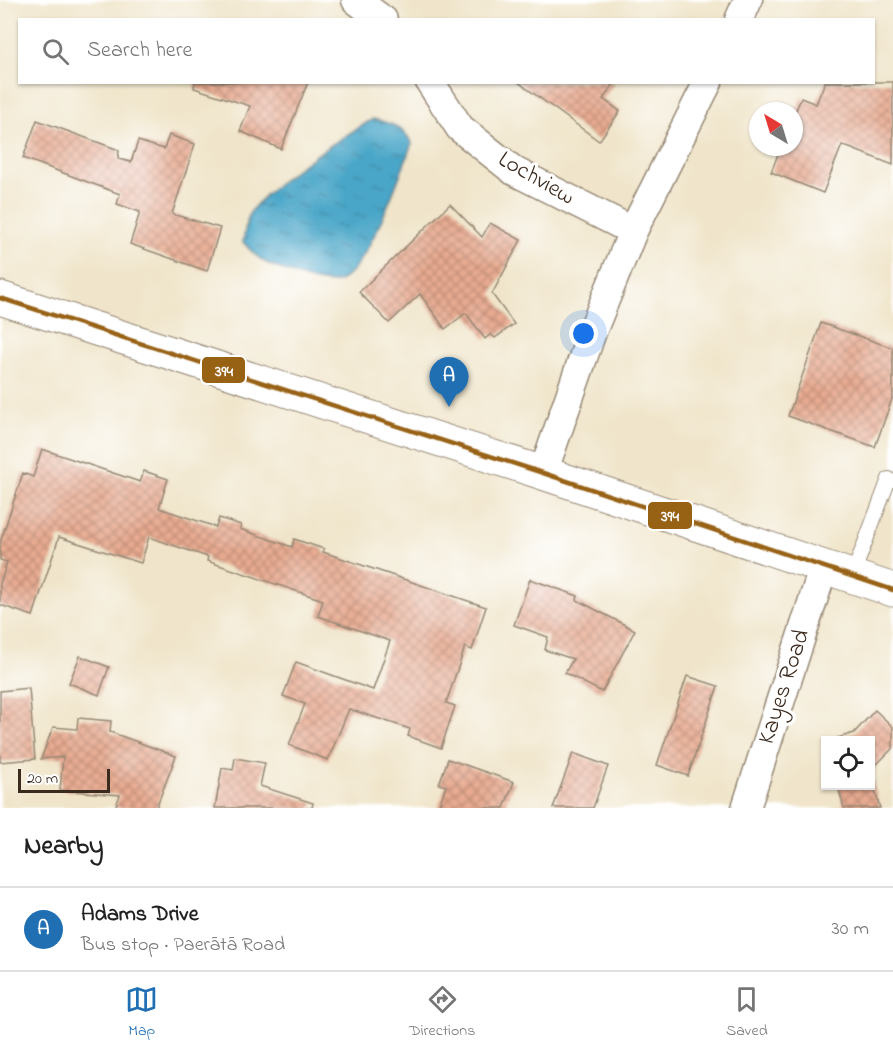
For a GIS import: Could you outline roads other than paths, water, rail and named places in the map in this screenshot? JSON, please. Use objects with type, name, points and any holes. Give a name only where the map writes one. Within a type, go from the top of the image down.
[{"type":"main road","points":[[0,298],[543,473],[893,590]]},
{"type":"street","points":[[356,0],[379,18]]},
{"type":"street","points":[[740,18],[748,0]]},
{"type":"street","name":"Lochview","points":[[431,84],[460,128],[514,171],[633,231]]},
{"type":"street","points":[[543,473],[592,332],[633,231],[707,84]]},
{"type":"street","name":"Kayes Road","points":[[746,808],[838,571]]},
{"type":"lane","points":[[838,571],[889,479]]},
{"type":"water","points":[[373,119],[396,126],[412,143],[382,218],[362,257],[351,272],[336,282],[318,282],[261,260],[243,242],[251,211],[276,185],[325,149]]},
{"type":"place","name":"Adams Drive","points":[[449,407]]}]
